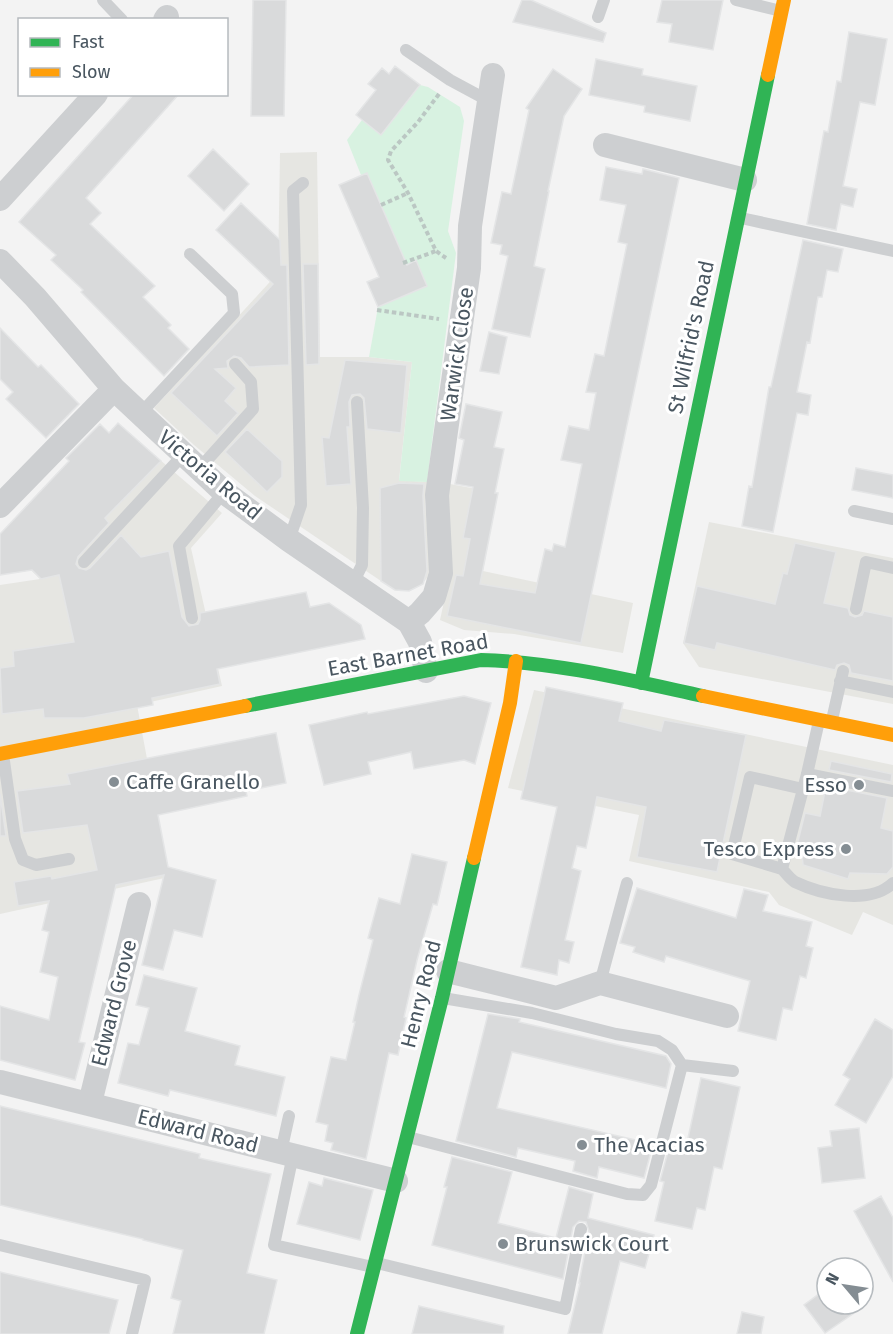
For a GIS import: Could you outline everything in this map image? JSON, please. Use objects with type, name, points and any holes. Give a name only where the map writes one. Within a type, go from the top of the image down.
[{"type":"street","name":"St Wilfrid's Road","points":[[641,683],[782,6]]},
{"type":"street","name":"Warwick Close","points":[[409,622],[434,597],[441,573],[437,495],[469,268],[470,226],[494,75]]},
{"type":"street","points":[[0,199],[94,96]]},
{"type":"street","points":[[604,144],[745,180]]},
{"type":"street","name":"Victoria Road","points":[[0,261],[35,297],[114,389],[224,492],[289,540],[409,622]]},
{"type":"street","points":[[0,506],[114,389]]},
{"type":"street","points":[[409,622],[420,642],[426,671]]},
{"type":"street","name":"East Barnet Road","points":[[2,754],[481,660],[516,661],[574,669],[892,732]]},
{"type":"street","name":"Henry Road","points":[[357,1334],[442,998],[510,703],[516,661]]},
{"type":"street","name":"Edward Grove","points":[[90,1103],[139,904]]},
{"type":"street","points":[[448,971],[556,998],[600,982],[728,1016]]},
{"type":"street","name":"Edward Road","points":[[0,1082],[396,1181]]},
{"type":"lane","points":[[103,0],[120,18]]},
{"type":"lane","points":[[598,17],[604,0]]},
{"type":"lane","points":[[736,0],[782,6]]},
{"type":"lane","points":[[406,50],[450,80],[489,101]]},
{"type":"lane","points":[[289,540],[301,506],[293,191],[303,183]]},
{"type":"lane","points":[[737,217],[893,251]]},
{"type":"lane","points":[[140,414],[234,313],[232,294],[190,254]]},
{"type":"lane","points":[[84,562],[191,462],[253,409],[251,382],[235,364]]},
{"type":"lane","points":[[353,583],[362,565],[363,508],[357,402]]},
{"type":"lane","points":[[192,618],[179,546],[224,492]]},
{"type":"lane","points":[[854,511],[893,519]]},
{"type":"lane","points":[[856,609],[866,562],[893,568]]},
{"type":"lane","points":[[782,868],[807,774],[841,676],[893,692]]},
{"type":"lane","points":[[2,754],[15,838],[24,860],[36,865],[69,859]]},
{"type":"lane","points":[[807,774],[893,791]]},
{"type":"lane","points":[[803,789],[750,777],[732,854],[782,868],[793,881],[843,897],[884,891],[893,883]]},
{"type":"lane","points":[[600,982],[627,883]]},
{"type":"lane","points":[[407,1137],[627,1194],[644,1195],[651,1185],[682,1065],[672,1050],[658,1041],[616,1034],[532,1012],[442,998]]},
{"type":"lane","points":[[682,1065],[733,1071]]},
{"type":"lane","points":[[289,1116],[287,1154],[274,1245],[375,1265],[565,1309],[581,1229]]},
{"type":"lane","points":[[0,1245],[145,1280],[132,1334]]},
{"type":"path","points":[[450,80],[389,156],[390,166],[408,193],[436,251],[469,268]]},
{"type":"path","points":[[381,205],[408,193]]},
{"type":"path","points":[[403,263],[436,251]]},
{"type":"path","points":[[377,310],[461,322]]},
{"type":"shaded area","points":[[317,152],[320,357],[369,357],[412,362],[399,480],[427,482],[425,502],[430,568],[427,578],[421,585],[409,591],[395,590],[255,496],[154,408],[278,273],[280,153]]},
{"type":"shaded area","points":[[145,447],[222,513],[191,548],[222,686],[137,705],[169,877],[0,914],[0,585],[40,579],[30,569]]},
{"type":"shaded area","points":[[450,484],[498,493],[483,571],[633,603],[623,653],[514,634],[464,630],[440,620],[451,570],[445,519]]},
{"type":"shaded area","points":[[709,522],[893,558],[893,704],[699,667],[683,643]]},
{"type":"shaded area","points":[[534,690],[893,765],[893,925],[863,912],[852,935],[779,905],[769,892],[629,861],[639,815],[508,788]]},
{"type":"green space","points":[[420,85],[428,87],[460,107],[464,121],[448,231],[456,253],[427,482],[399,481],[412,362],[369,357],[378,307],[427,286],[416,261],[404,266],[395,237],[367,173],[361,175],[347,140],[362,120],[381,135]]},
{"type":"building","points":[[253,0],[286,0],[284,116],[251,116]]},
{"type":"building","points":[[522,0],[531,0],[606,33],[603,42],[513,22]]},
{"type":"building","points":[[662,0],[723,0],[713,50],[669,42],[672,24],[657,22]]},
{"type":"building","points":[[849,32],[887,39],[875,105],[860,102],[843,186],[857,189],[853,207],[841,204],[836,230],[807,224],[824,131],[828,132],[837,81],[841,82]]},
{"type":"building","points":[[596,59],[643,69],[642,75],[697,86],[690,121],[644,112],[645,106],[589,95]]},
{"type":"building","points":[[395,66],[420,85],[381,135],[356,115],[376,90],[368,84],[382,68],[389,74]]},
{"type":"building","points":[[553,69],[582,89],[564,116],[548,191],[534,266],[545,269],[530,337],[492,329],[508,256],[500,254],[502,245],[491,243],[502,192],[511,194],[529,110],[526,108]]},
{"type":"building","points":[[132,96],[177,96],[86,198],[101,213],[90,224],[155,286],[143,297],[171,325],[168,328],[189,349],[164,376],[81,292],[83,290],[51,260],[56,255],[19,222]]},
{"type":"building","points":[[213,149],[249,184],[224,211],[188,176]]},
{"type":"building","points":[[606,167],[642,174],[643,169],[679,178],[581,643],[447,616],[456,575],[463,576],[470,539],[463,538],[473,487],[455,484],[464,440],[459,438],[466,404],[502,412],[494,447],[504,449],[480,584],[535,593],[545,549],[552,551],[554,544],[565,547],[582,464],[561,460],[569,426],[589,430],[596,393],[586,392],[595,354],[604,356],[627,244],[618,242],[626,205],[600,200]]},
{"type":"building","points":[[367,173],[407,265],[416,260],[427,286],[378,307],[367,282],[379,277],[339,185]]},
{"type":"building","points":[[241,203],[280,240],[281,265],[287,265],[289,365],[249,367],[241,358],[234,356],[227,361],[228,368],[215,369],[236,388],[225,401],[238,413],[217,436],[171,393],[273,284],[216,230]]},
{"type":"building","points":[[803,240],[843,249],[838,272],[827,270],[822,297],[818,297],[810,343],[807,342],[797,392],[811,395],[808,415],[797,413],[773,532],[742,526],[749,486],[752,487],[769,387],[771,387]]},
{"type":"building","points":[[303,264],[318,264],[319,364],[306,365]]},
{"type":"building","points":[[0,328],[79,404],[46,438],[6,399],[13,392],[0,379]]},
{"type":"building","points":[[489,332],[507,337],[499,374],[480,371]]},
{"type":"building","points":[[345,360],[407,365],[401,433],[367,429],[364,398],[360,394],[352,395],[349,402],[350,427],[347,427],[351,484],[326,486],[322,437],[329,438]]},
{"type":"building","points":[[118,423],[161,461],[105,518],[109,523],[78,557],[76,564],[79,568],[86,570],[90,568],[121,535],[141,557],[169,551],[182,617],[189,626],[198,624],[200,613],[306,592],[310,607],[329,603],[361,625],[365,639],[217,669],[220,684],[152,698],[153,705],[84,718],[44,718],[43,709],[2,714],[0,668],[14,666],[13,651],[74,642],[59,575],[41,579],[32,570],[0,575],[0,534],[69,461],[66,458],[100,424],[109,433]]},
{"type":"building","points":[[247,429],[282,461],[282,477],[267,492],[225,452]]},
{"type":"building","points":[[856,468],[893,475],[893,498],[852,490]]},
{"type":"building","points":[[399,483],[424,484],[427,571],[423,584],[409,591],[395,590],[381,581],[380,488]]},
{"type":"building","points":[[795,543],[836,552],[824,603],[848,608],[850,615],[855,617],[862,615],[864,611],[893,617],[893,681],[851,673],[849,665],[844,663],[837,665],[835,670],[717,643],[715,650],[684,643],[697,586],[775,604],[783,573],[787,574]]},
{"type":"building","points":[[546,687],[623,703],[619,721],[661,731],[664,720],[746,735],[717,872],[637,857],[646,807],[597,797],[586,848],[577,846],[572,868],[581,871],[565,940],[574,942],[569,963],[559,960],[557,975],[521,967],[557,807],[521,799]]},
{"type":"building","points":[[464,696],[491,703],[475,764],[464,760],[414,769],[411,752],[368,762],[371,774],[324,785],[309,725],[367,712],[368,714]]},
{"type":"building","points":[[276,733],[286,783],[246,791],[247,796],[158,815],[168,867],[216,880],[202,937],[174,930],[163,970],[142,965],[164,875],[116,885],[79,1042],[85,1043],[75,1080],[0,1060],[0,1006],[49,1020],[58,977],[40,972],[49,932],[42,930],[49,901],[18,906],[14,882],[51,876],[52,879],[97,870],[87,825],[23,833],[17,791],[70,784],[67,774]]},
{"type":"building","points":[[831,761],[892,774],[891,782],[829,770]]},
{"type":"building","name":"Tesco Express","points":[[826,786],[887,798],[881,828],[893,831],[893,867],[887,874],[850,873],[848,879],[803,865],[802,854],[797,845],[805,813],[820,816]]},
{"type":"building","points":[[0,794],[6,836],[0,836]]},
{"type":"building","points":[[412,854],[447,862],[437,905],[433,904],[417,960],[398,1055],[389,1053],[366,1159],[331,1150],[333,1143],[325,1141],[328,1125],[316,1122],[331,1057],[346,1060],[373,940],[368,938],[379,898],[400,904]]},
{"type":"building","points":[[637,888],[736,918],[744,889],[768,895],[763,911],[812,922],[806,946],[813,948],[806,978],[800,976],[792,1010],[783,1008],[776,1040],[738,1031],[750,981],[666,956],[664,962],[633,952],[635,947],[620,943]]},
{"type":"building","points":[[144,975],[197,988],[185,1031],[240,1046],[235,1065],[285,1077],[276,1116],[170,1090],[168,1096],[118,1083],[128,1043],[139,1045],[149,1008],[136,1005]]},
{"type":"building","points":[[488,1014],[520,1019],[519,1022],[666,1056],[671,1064],[666,1088],[512,1052],[497,1108],[653,1144],[644,1178],[599,1167],[597,1178],[573,1171],[575,1161],[518,1148],[516,1157],[456,1141]]},
{"type":"building","points":[[875,1019],[893,1030],[893,1076],[866,1123],[835,1105],[850,1079],[843,1075]]},
{"type":"building","points":[[701,1078],[740,1087],[722,1169],[714,1167],[705,1210],[697,1208],[692,1229],[655,1221],[664,1182],[660,1181],[669,1148],[685,1152]]},
{"type":"building","points":[[0,1106],[200,1154],[199,1158],[271,1174],[247,1273],[277,1280],[264,1334],[173,1334],[181,1301],[171,1298],[183,1250],[0,1205]]},
{"type":"building","points":[[859,1128],[865,1178],[822,1183],[818,1148],[832,1146],[830,1131]]},
{"type":"building","points":[[452,1157],[512,1172],[498,1223],[556,1238],[569,1187],[593,1194],[588,1218],[654,1235],[645,1268],[620,1261],[602,1334],[568,1334],[589,1231],[586,1222],[579,1221],[573,1227],[563,1279],[432,1245]]},
{"type":"building","points":[[324,1178],[373,1190],[360,1240],[297,1224],[309,1182],[322,1186]]},
{"type":"building","points":[[881,1196],[893,1218],[893,1282],[854,1211]]},
{"type":"building","points":[[0,1272],[118,1300],[109,1334],[0,1334]]},
{"type":"building","points":[[815,1297],[815,1316],[850,1316],[825,1333],[804,1305]]},
{"type":"building","points":[[419,1306],[504,1326],[503,1334],[412,1334]]},
{"type":"building","points":[[742,1312],[764,1317],[761,1334],[737,1334]]},
{"type":"traffic: fast","points":[[641,683],[768,75]]},
{"type":"traffic: fast","points":[[245,706],[481,660],[565,668],[703,696]]},
{"type":"traffic: fast","points":[[357,1334],[442,998],[474,858]]},
{"type":"traffic: slow","points":[[768,75],[784,0]]},
{"type":"traffic: slow","points":[[474,858],[510,703],[516,661]]},
{"type":"traffic: slow","points":[[703,696],[893,735]]},
{"type":"traffic: slow","points":[[0,754],[245,706]]},
{"type":"place","name":"Caffe Granello","points":[[114,782]]},
{"type":"place","name":"Esso","points":[[859,785]]},
{"type":"place","name":"Tesco Express","points":[[846,849]]},
{"type":"place","name":"The Acacias","points":[[582,1145]]},
{"type":"place","name":"Brunswick Court","points":[[503,1244]]}]
